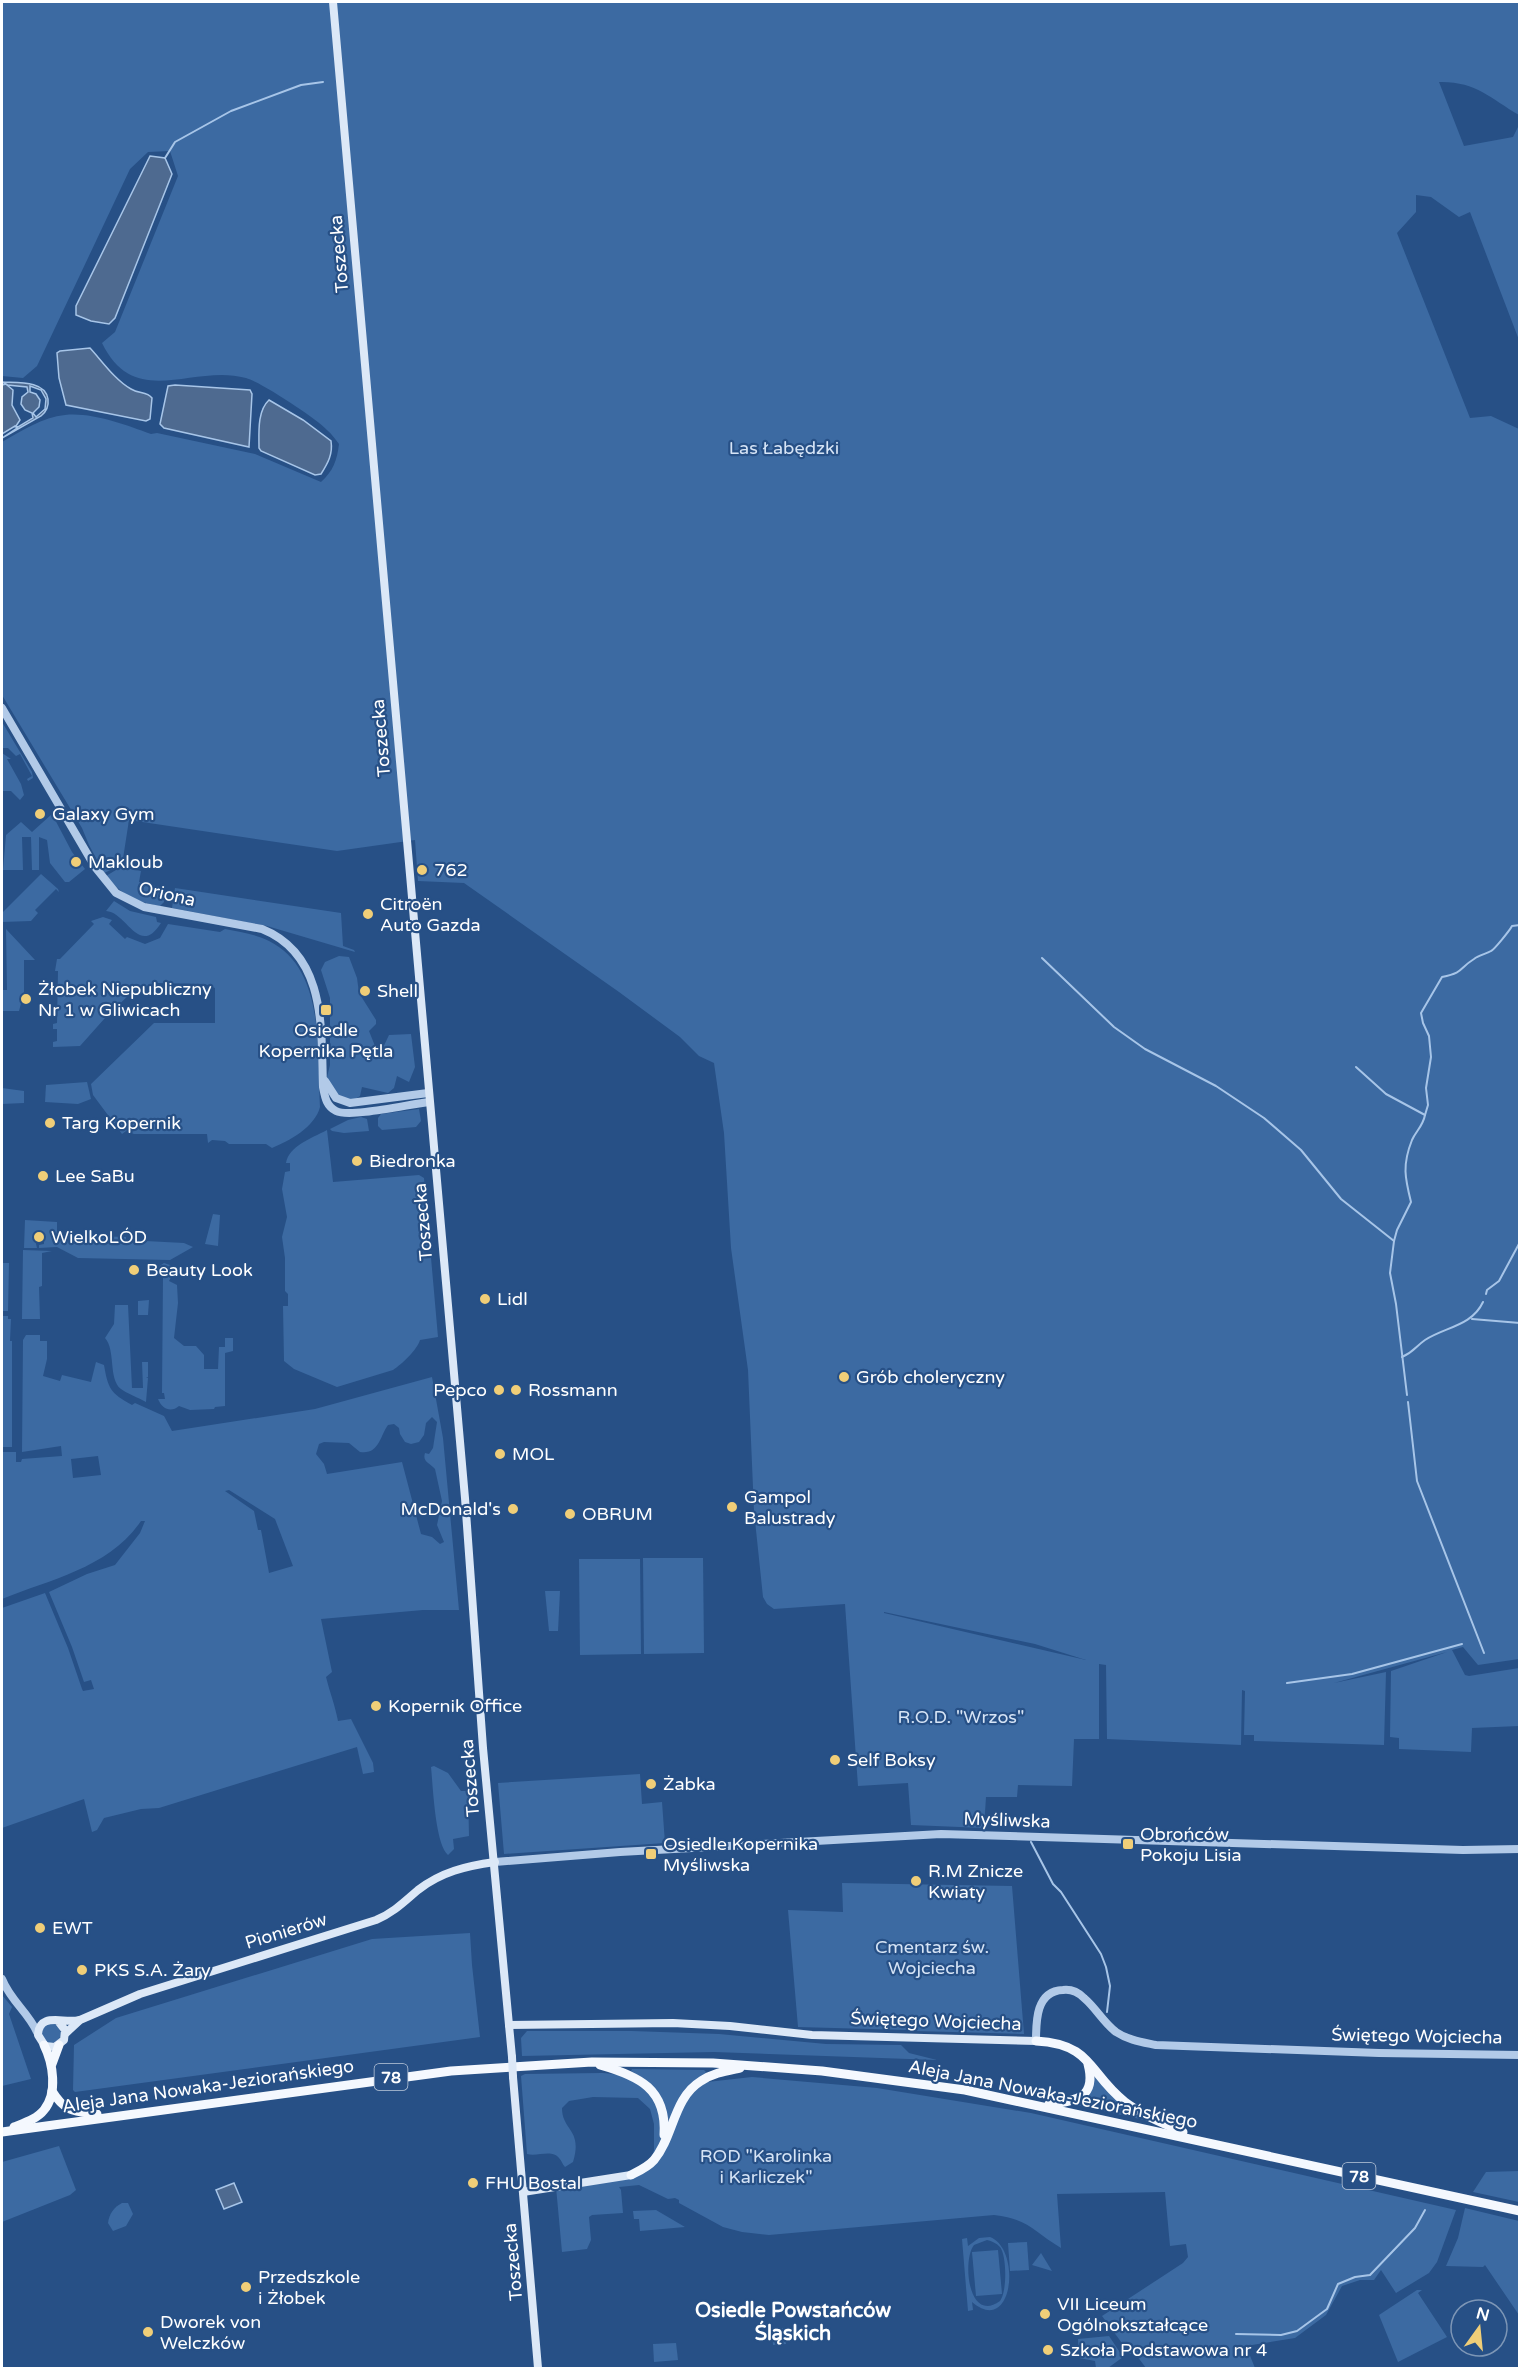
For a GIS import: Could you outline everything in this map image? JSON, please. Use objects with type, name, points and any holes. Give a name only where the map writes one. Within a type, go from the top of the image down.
[{"type":"main road","name":"Toszecka","points":[[333,2],[465,1498],[483,1748],[495,1862],[538,2368]]},
{"type":"main road","name":"Pionierów","points":[[66,2033],[80,2020],[150,1990],[376,1920],[398,1908],[425,1885],[446,1872],[495,1862]]},
{"type":"main road","points":[[4,2131],[44,2111],[52,2091],[52,2067],[59,2045],[66,2033],[64,2026],[58,2020],[46,2020],[40,2025],[38,2038],[44,2045],[52,2067]]},
{"type":"main road","name":"Pionierów","points":[[58,2020],[80,2020]]},
{"type":"main road","name":"Świętego Wojciecha","points":[[509,2025],[673,2023],[730,2026],[812,2035],[1036,2041]]},
{"type":"main road","points":[[1036,2041],[1071,2047],[1088,2061],[1115,2094],[1131,2107],[1199,2140]]},
{"type":"main road","points":[[44,2045],[52,2047],[59,2045]]},
{"type":"main road","points":[[1040,2105],[1080,2098],[1090,2084],[1088,2061]]},
{"type":"main road","points":[[592,2062],[638,2079],[655,2095],[665,2121],[663,2144]]},
{"type":"main road","name":"Aleja Jana Nowaka-Jeziorańskiego","points":[[4,2131],[451,2071],[592,2062],[754,2065],[879,2077],[966,2090],[1520,2211]]},
{"type":"main road","points":[[523,2192],[631,2175],[643,2169],[654,2160],[681,2103],[694,2086],[714,2074],[754,2065]]},
{"type":"main road","points":[[52,2091],[59,2102],[68,2109],[110,2116]]},
{"type":"street","name":"Oriona","points":[[2,708],[94,867],[116,893],[144,907],[256,927],[277,937],[297,955],[308,971],[319,1005],[325,1098],[336,1102]]},
{"type":"street","points":[[429,1097],[370,1111],[338,1112],[336,1102],[366,1101],[429,1097]]},
{"type":"street","points":[[366,1101],[370,1111]]},
{"type":"street","name":"Myśliwska","points":[[495,1862],[694,1847],[941,1834],[1463,1850],[1520,1849]]},
{"type":"street","points":[[2,1979],[9,1995],[25,2012],[38,2032]]},
{"type":"street","name":"Świętego Wojciecha","points":[[1036,2041],[1036,2023],[1041,2002],[1046,1996],[1060,1989],[1078,1993],[1086,1999],[1105,2023],[1125,2037],[1156,2045],[1379,2053],[1520,2055]]},
{"type":"street","points":[[25,2012],[46,2020]]},
{"type":"green space","name":"Las Łabędzki","points":[[2,2],[1519,2],[1519,115],[1482,92],[1463,84],[1439,82],[1464,146],[1513,137],[1519,125],[1519,340],[1470,212],[1459,217],[1431,197],[1416,195],[1416,212],[1397,233],[1470,418],[1491,416],[1519,429],[1519,1659],[1478,1665],[1463,1647],[1452,1650],[1465,1675],[1519,1668],[1519,1726],[1472,1728],[1471,1752],[1399,1749],[1399,1738],[1390,1737],[1391,1671],[1447,1652],[1334,1683],[1386,1672],[1384,1745],[1254,1741],[1254,1735],[1244,1735],[1245,1691],[1242,1690],[1241,1745],[1107,1739],[1106,1665],[1099,1664],[1099,1739],[1074,1739],[1072,1786],[1018,1785],[1017,1797],[986,1797],[984,1828],[911,1825],[908,1783],[858,1786],[845,1604],[774,1609],[763,1597],[754,1511],[748,1370],[731,1248],[724,1133],[714,1063],[699,1056],[680,1037],[619,992],[464,883],[418,881],[415,840],[337,851],[129,820],[122,865],[104,873],[82,828],[2,695],[2,442],[24,429],[57,416],[86,415],[151,434],[157,433],[255,454],[321,482],[329,474],[336,461],[339,444],[329,432],[276,393],[253,381],[226,375],[148,380],[131,375],[115,363],[102,343],[115,332],[178,176],[170,151],[148,152],[130,169],[37,366],[23,378],[2,376]],"holes":[[[884,1612],[1035,1644],[1086,1660]]]},
{"type":"green space","points":[[2,722],[32,772],[33,778],[28,781],[27,779],[32,776],[20,754],[16,756],[8,748],[2,748]]},
{"type":"green space","points":[[2,753],[11,759],[7,759],[21,784],[24,795],[20,800],[11,791],[2,791]]},
{"type":"green space","points":[[52,814],[72,852],[85,869],[69,882],[65,882],[50,863],[47,840],[39,837],[39,870],[32,870],[31,837],[22,837],[23,870],[3,870],[6,835],[21,822],[32,832]]},
{"type":"green space","points":[[121,867],[141,871],[139,882],[164,888],[164,902],[160,906],[144,902],[117,888],[106,876]]},
{"type":"green space","points":[[41,874],[58,889],[59,892],[56,889],[35,910],[38,913],[31,921],[2,922],[2,913]]},
{"type":"green space","points":[[175,888],[341,913],[343,946],[355,952],[267,926],[172,908]]},
{"type":"green space","points":[[114,901],[130,911],[156,917],[157,922],[161,923],[153,933],[146,936],[139,935],[120,918],[106,911]]},
{"type":"green space","points":[[103,917],[112,920],[109,924],[125,939],[127,937],[145,944],[160,938],[168,924],[220,932],[225,929],[247,934],[269,941],[287,954],[301,971],[309,992],[318,1038],[320,1107],[307,1127],[272,1148],[266,1144],[229,1144],[225,1141],[212,1140],[208,1143],[207,1134],[134,1134],[126,1131],[122,1134],[93,1095],[91,1084],[154,1023],[215,1023],[215,988],[205,984],[156,983],[132,992],[80,1046],[53,1047],[53,1042],[57,1041],[57,1029],[53,1029],[53,1024],[57,1023],[58,971],[55,971],[57,959],[60,959],[94,924],[91,921]]},
{"type":"green space","points":[[6,929],[35,960],[24,960],[24,992],[19,1011],[2,1011],[2,990],[7,990]]},
{"type":"green space","points":[[339,956],[349,957],[357,978],[359,993],[376,1020],[376,1024],[369,1031],[379,1056],[389,1035],[411,1034],[415,1067],[409,1082],[397,1076],[394,1088],[388,1093],[362,1087],[360,1096],[354,1100],[340,1098],[331,1087],[327,1077],[330,1065],[330,998],[321,970],[325,962]]},
{"type":"green space","points":[[87,1082],[91,1099],[78,1104],[45,1102],[46,1085]]},
{"type":"green space","points":[[2,1088],[24,1091],[24,1103],[2,1104]]},
{"type":"green space","points":[[419,1109],[421,1121],[416,1127],[382,1130],[378,1126],[378,1118],[381,1114]]},
{"type":"green space","points":[[361,1117],[367,1119],[369,1131],[344,1133],[330,1129],[348,1120]]},
{"type":"green space","points":[[327,1130],[333,1182],[419,1175],[424,1178],[438,1337],[420,1340],[409,1356],[393,1370],[337,1387],[294,1369],[284,1361],[283,1306],[288,1306],[288,1294],[285,1291],[285,1258],[282,1237],[287,1217],[282,1189],[285,1172],[290,1171],[290,1163],[286,1163],[296,1147]]},
{"type":"green space","points":[[213,1214],[220,1215],[218,1246],[205,1244]]},
{"type":"green space","points":[[25,1220],[57,1222],[57,1239],[92,1239],[92,1236],[126,1237],[126,1240],[184,1243],[193,1247],[170,1260],[78,1258],[57,1247],[39,1248],[39,1245],[44,1244],[44,1235],[34,1235],[37,1248],[24,1248]]},
{"type":"green space","points":[[23,1250],[52,1251],[42,1253],[42,1286],[39,1287],[40,1319],[22,1319]]},
{"type":"green space","points":[[2,1263],[9,1263],[8,1311],[2,1311]]},
{"type":"green space","points":[[164,1263],[176,1267],[169,1281],[177,1285],[178,1303],[174,1338],[184,1346],[196,1346],[204,1355],[204,1369],[218,1369],[219,1347],[225,1347],[225,1338],[233,1338],[233,1351],[225,1353],[225,1406],[214,1409],[190,1410],[179,1406],[167,1409],[158,1399],[165,1399],[162,1393],[163,1276],[158,1276],[158,1267]]},
{"type":"green space","points":[[149,1300],[148,1315],[138,1315],[138,1301]]},
{"type":"green space","points":[[115,1305],[128,1305],[132,1388],[143,1388],[142,1362],[148,1362],[146,1402],[121,1389],[115,1378],[110,1350],[105,1338],[114,1324]]},
{"type":"green space","points":[[3,1316],[11,1319],[12,1447],[2,1447]]},
{"type":"green space","points":[[26,1335],[40,1335],[40,1341],[47,1341],[47,1359],[43,1376],[60,1381],[62,1375],[91,1382],[96,1362],[104,1365],[109,1385],[119,1397],[132,1405],[135,1403],[164,1416],[172,1431],[315,1409],[432,1377],[443,1438],[459,1610],[423,1610],[321,1619],[332,1672],[326,1677],[338,1721],[351,1719],[373,1763],[374,1772],[363,1774],[357,1747],[159,1808],[141,1809],[104,1818],[97,1830],[92,1832],[84,1799],[2,1828],[2,1608],[45,1593],[83,1691],[94,1689],[91,1680],[84,1682],[49,1592],[87,1574],[115,1565],[140,1533],[145,1521],[141,1521],[128,1537],[96,1561],[59,1578],[2,1599],[2,1452],[16,1452],[16,1462],[21,1462],[22,1459],[62,1456],[61,1446],[22,1452],[23,1340]],"holes":[[[432,1417],[437,1422],[433,1448],[429,1454],[425,1453],[424,1456],[435,1469],[442,1501],[437,1525],[444,1542],[440,1544],[432,1537],[421,1534],[402,1462],[327,1474],[324,1464],[316,1454],[319,1444],[324,1442],[349,1443],[360,1452],[371,1451],[378,1444],[388,1425],[394,1424],[399,1428],[405,1442],[411,1444],[419,1442],[424,1435],[426,1423]],[[98,1456],[101,1475],[73,1478],[71,1459]],[[229,1490],[275,1519],[293,1566],[269,1573],[261,1530],[258,1530],[254,1511],[225,1491]]]},
{"type":"green space","points":[[643,1558],[703,1558],[704,1653],[644,1654]]},
{"type":"green space","points":[[579,1559],[640,1559],[641,1654],[580,1655]]},
{"type":"green space","points":[[545,1591],[560,1591],[558,1631],[549,1631]]},
{"type":"green space","points":[[434,1766],[448,1773],[461,1791],[468,1791],[469,1836],[453,1839],[454,1849],[448,1855],[437,1827],[431,1767]]},
{"type":"green space","points":[[640,1774],[642,1804],[662,1802],[665,1843],[504,1854],[498,1783]]},
{"type":"green space","name":"Cmentarz św. Wojciecha","points":[[842,1883],[1012,1886],[1024,2034],[914,2031],[907,2028],[906,2030],[798,2027],[788,1910],[843,1912]]},
{"type":"green space","points":[[470,1933],[480,2037],[75,2092],[73,2090],[74,2045],[116,2018],[372,1939]]},
{"type":"green space","points":[[2,1995],[12,2007],[9,2014],[31,2079],[2,2086]]},
{"type":"green space","points":[[51,2023],[58,2026],[61,2033],[58,2040],[51,2043],[44,2040],[41,2033],[44,2026]]},
{"type":"green space","points":[[527,2031],[719,2034],[826,2044],[901,2045],[909,2053],[937,2060],[714,2052],[522,2056],[521,2038]]},
{"type":"green space","points":[[632,2069],[704,2070],[706,2072],[669,2120],[650,2083],[631,2071]]},
{"type":"green space","name":"ROD \"Karolinka i Karliczek\"","points":[[602,2073],[628,2078],[650,2093],[660,2113],[663,2142],[689,2090],[707,2082],[752,2077],[877,2088],[1031,2113],[1456,2210],[1437,2262],[1429,2273],[1396,2293],[1381,2270],[1374,2280],[1360,2280],[1342,2286],[1326,2315],[1295,2338],[1246,2346],[1255,2368],[1146,2368],[1134,2352],[1130,2354],[1102,2316],[1183,2263],[1188,2257],[1186,2244],[1170,2246],[1165,2192],[1057,2194],[1061,2248],[1023,2223],[994,2215],[769,2235],[742,2232],[723,2227],[679,2203],[679,2200],[675,2198],[668,2199],[639,2185],[619,2187],[623,2213],[589,2217],[591,2240],[587,2249],[562,2252],[556,2187],[631,2175],[652,2157],[654,2124],[650,2109],[638,2098],[593,2097],[569,2101],[562,2108],[565,2122],[576,2143],[573,2162],[565,2167],[556,2155],[527,2154],[521,2076],[525,2074]]},
{"type":"green space","points":[[1095,2074],[1149,2121],[1076,2105],[1093,2086]]},
{"type":"green space","points":[[59,2146],[76,2190],[70,2195],[2,2222],[2,2162]]},
{"type":"green space","points":[[1519,2171],[1519,2202],[1473,2192],[1486,2172]]},
{"type":"green space","points":[[122,2203],[128,2203],[133,2214],[126,2226],[113,2231],[108,2223],[109,2217]]},
{"type":"green space","points":[[1465,2208],[1519,2221],[1519,2315],[1485,2265],[1483,2267],[1446,2266],[1458,2238]]},
{"type":"green space","points":[[656,2210],[685,2227],[640,2231],[639,2219],[634,2219],[633,2211]]},
{"type":"green space","points":[[990,2237],[1000,2245],[1006,2257],[1009,2272],[1008,2287],[1004,2300],[997,2308],[986,2310],[972,2302],[973,2310],[968,2311],[962,2239],[967,2238],[968,2246],[979,2238]],"holes":[[[987,2240],[1000,2247],[1004,2258],[1005,2274],[1004,2290],[1000,2301],[989,2306],[981,2304],[975,2297],[970,2287],[969,2275],[970,2253],[974,2245]]]},
{"type":"green space","points":[[1027,2242],[1029,2270],[1010,2271],[1008,2243]]},
{"type":"green space","points":[[998,2250],[1002,2294],[976,2296],[972,2252]]},
{"type":"green space","points":[[1041,2253],[1052,2271],[1032,2265]]},
{"type":"green space","points":[[1417,2290],[1422,2290],[1418,2293],[1447,2337],[1398,2362],[1379,2315]]},
{"type":"green space","points":[[785,2328],[786,2344],[773,2345],[772,2329]]},
{"type":"green space","points":[[1109,2336],[1123,2357],[1108,2368],[1096,2368],[1095,2361],[1079,2358],[1078,2339]]},
{"type":"green space","points":[[676,2343],[678,2360],[654,2362],[653,2344]]},
{"type":"shaded area","points":[[150,156],[165,158],[172,174],[115,318],[109,324],[91,321],[76,315],[76,306]]},
{"type":"shaded area","points":[[90,348],[114,376],[125,385],[134,391],[148,394],[152,398],[150,419],[146,421],[66,405],[59,378],[57,353]]},
{"type":"shaded area","points":[[2,382],[29,384],[42,388],[46,393],[48,404],[41,416],[2,438],[17,428],[15,426],[2,434],[2,385],[6,384]],"holes":[[[7,385],[27,387],[28,392],[22,397],[21,404],[25,410],[32,413],[33,418],[18,427],[16,426],[20,420],[12,405],[13,390]],[[30,386],[41,390],[46,399],[45,409],[36,417],[33,413],[39,407],[40,400],[36,394],[30,392]]]},
{"type":"shaded area","points":[[168,386],[250,390],[252,394],[249,447],[164,428],[160,424]]},
{"type":"shaded area","points":[[269,400],[303,420],[331,441],[329,458],[321,474],[315,475],[261,451],[259,422],[262,410]]},
{"type":"shaded area","points":[[234,2183],[242,2202],[224,2209],[216,2190]]},
{"type":"waterway","points":[[165,158],[175,142],[231,111],[301,85],[323,82]]},
{"type":"waterway","points":[[1425,1115],[1428,1105],[1426,1088],[1431,1057],[1429,1036],[1421,1013],[1442,977],[1458,972],[1469,962],[1491,951],[1512,926],[1520,925]]},
{"type":"waterway","points":[[1042,958],[1114,1027],[1145,1049],[1216,1086],[1264,1118],[1301,1150],[1341,1199],[1394,1241],[1390,1273],[1407,1395]]},
{"type":"waterway","points":[[1356,1067],[1386,1094],[1425,1115],[1412,1140],[1407,1157],[1406,1178],[1411,1202],[1394,1241]]},
{"type":"waterway","points":[[1486,1294],[1487,1290],[1499,1281],[1520,1242]]},
{"type":"waterway","points":[[1402,1357],[1425,1340],[1465,1321],[1478,1310],[1483,1302]]},
{"type":"waterway","points":[[1472,1319],[1520,1323]]},
{"type":"waterway","points":[[1408,1402],[1417,1481],[1484,1653]]},
{"type":"waterway","points":[[1287,1683],[1352,1674],[1462,1644]]},
{"type":"waterway","points":[[1031,1842],[1053,1884],[1061,1892],[1101,1954],[1110,1986],[1107,2012]]},
{"type":"waterway","points":[[1236,2334],[1281,2335],[1297,2331],[1327,2309],[1338,2284],[1355,2277],[1370,2275],[1415,2228],[1425,2210]]},
{"type":"place","name":"Galaxy Gym","points":[[40,814]]},
{"type":"place","name":"Makloub","points":[[76,862]]},
{"type":"place","name":"762","points":[[422,870]]},
{"type":"place","name":"Citroën Auto Gazda","points":[[368,914]]},
{"type":"place","name":"Shell","points":[[365,991]]},
{"type":"place","name":"Żłobek Niepubliczny Nr 1 w Gliwicach","points":[[26,999]]},
{"type":"place","name":"Osiedle Kopernika Pętla","points":[[326,1010]]},
{"type":"place","name":"Targ Kopernik","points":[[50,1123]]},
{"type":"place","name":"Biedronka","points":[[357,1161]]},
{"type":"place","name":"Lee SaBu","points":[[43,1176]]},
{"type":"place","name":"WielkoLÓD","points":[[39,1237]]},
{"type":"place","name":"Beauty Look","points":[[134,1270]]},
{"type":"place","name":"Lidl","points":[[485,1299]]},
{"type":"place","name":"Grób choleryczny","points":[[844,1377]]},
{"type":"place","name":"Pepco","points":[[499,1390]]},
{"type":"place","name":"Rossmann","points":[[516,1390]]},
{"type":"place","name":"MOL","points":[[500,1454]]},
{"type":"place","name":"Gampol Balustrady","points":[[732,1507]]},
{"type":"place","name":"McDonald's","points":[[513,1509]]},
{"type":"place","name":"OBRUM","points":[[570,1514]]},
{"type":"place","name":"Kopernik Office","points":[[376,1706]]},
{"type":"place","name":"Self Boksy","points":[[835,1760]]},
{"type":"place","name":"Żabka","points":[[651,1784]]},
{"type":"place","name":"Obrońców Pokoju Lisia","points":[[1128,1844]]},
{"type":"place","name":"Osiedle Kopernika Myśliwska","points":[[651,1854]]},
{"type":"place","name":"R.M Znicze Kwiaty","points":[[916,1881]]},
{"type":"place","name":"EWT","points":[[40,1928]]},
{"type":"place","name":"PKS S.A. Żary","points":[[82,1970]]},
{"type":"place","name":"FHU Bostal","points":[[473,2183]]},
{"type":"place","name":"Przedszkole i Żłobek","points":[[246,2287]]},
{"type":"place","name":"VII Liceum Ogólnokształcące","points":[[1045,2314]]},
{"type":"place","name":"Dworek von Welczków","points":[[148,2332]]},
{"type":"place","name":"Szkoła Podstawowa nr 4","points":[[1048,2350]]},
{"type":"district","name":"Osiedle Powstańców Śląskich","points":[[793,2322]]},
{"type":"park label","name":"R.O.D. \"Wrzos\"","points":[[961,1717]]}]
